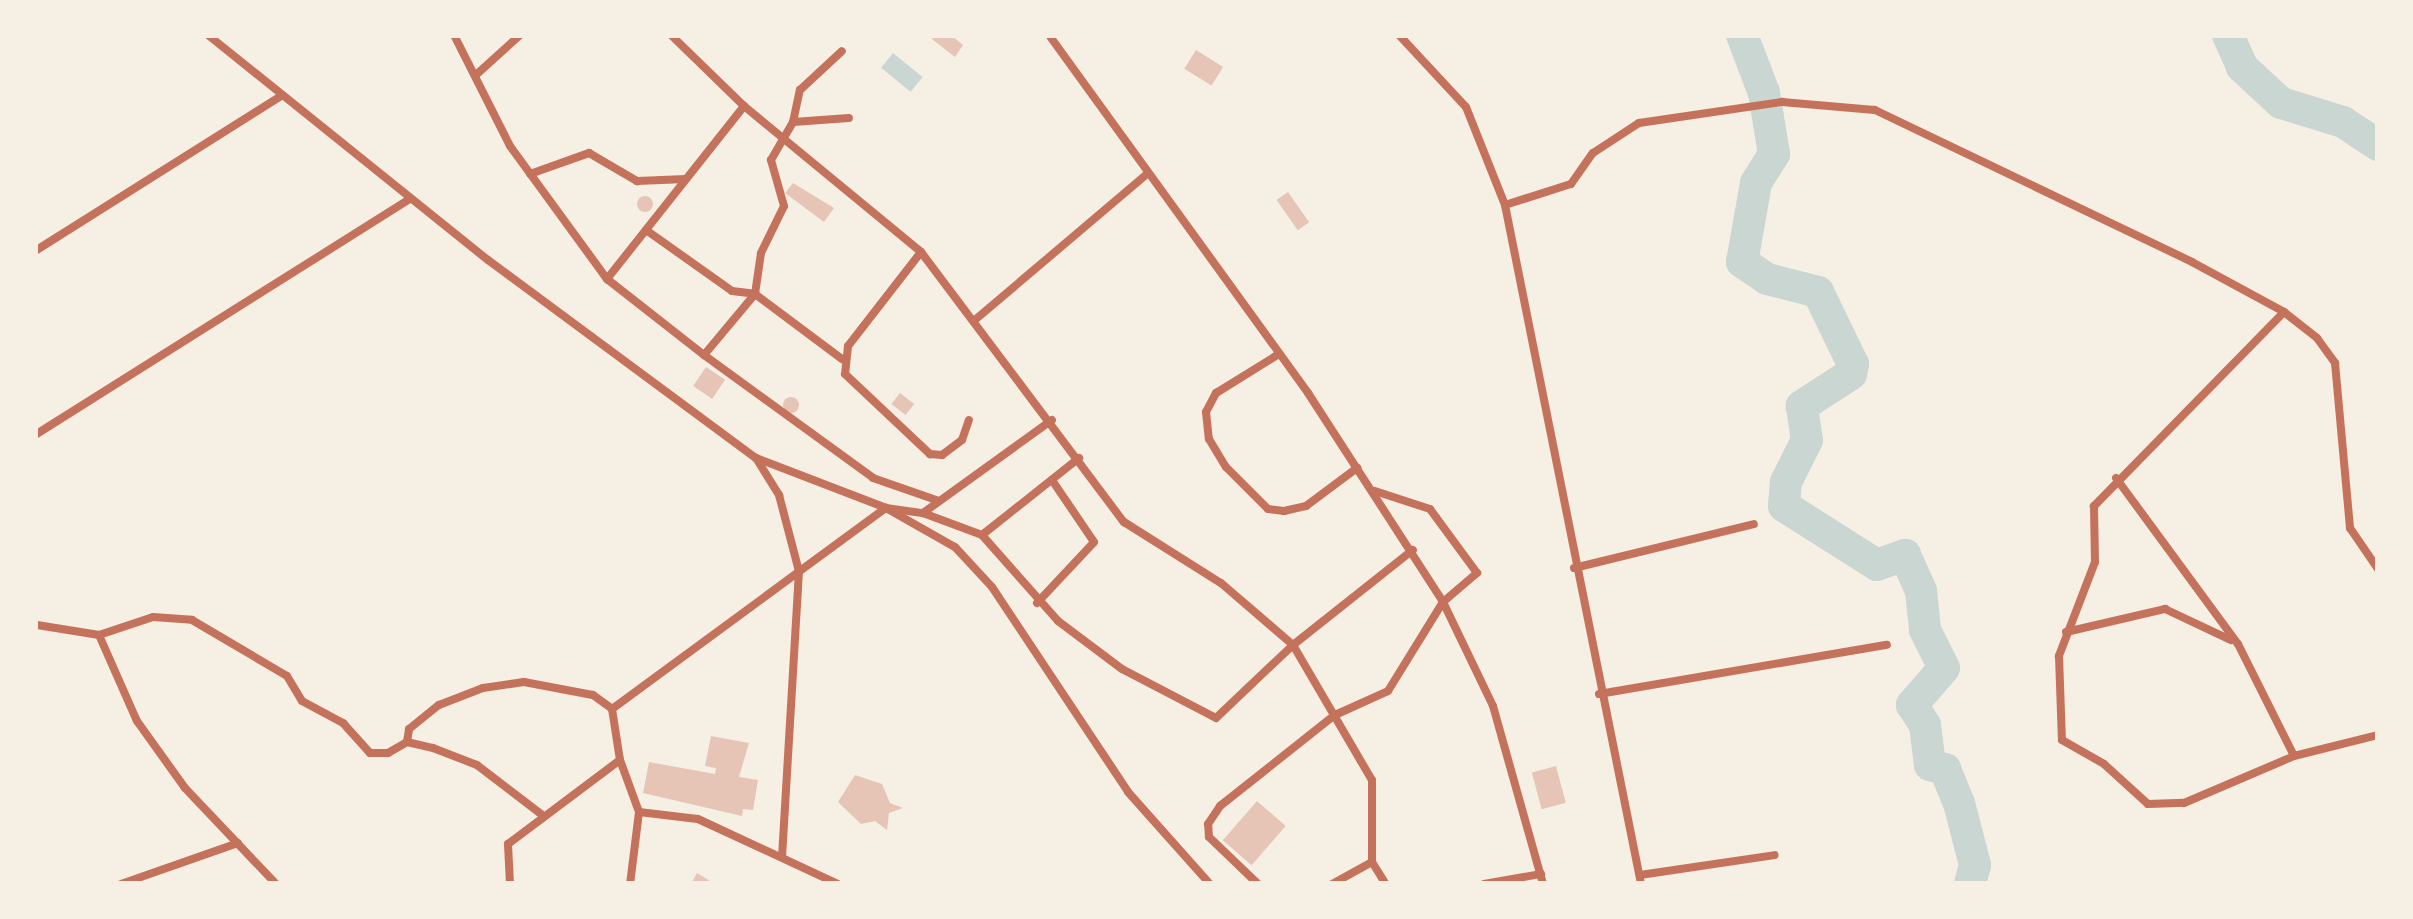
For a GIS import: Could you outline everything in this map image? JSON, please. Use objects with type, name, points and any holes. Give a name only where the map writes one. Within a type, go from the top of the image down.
[{"type":"street","points":[[208,35],[410,199],[756,458],[886,508],[955,548],[992,587],[1106,763],[1210,884]]},
{"type":"street","points":[[454,35],[530,174],[606,278],[873,478],[939,502]]},
{"type":"street","points":[[477,74],[520,35]]},
{"type":"street","points":[[671,35],[744,106],[921,252],[1052,420],[1124,522],[1221,583],[1293,645],[1372,780],[1372,862],[1386,884]]},
{"type":"street","points":[[1049,35],[1146,175],[1279,354],[1374,491],[1444,602],[1493,706],[1542,879],[1484,884]]},
{"type":"street","points":[[1399,35],[1466,107],[1505,205],[1599,694],[1641,880],[1775,855]]},
{"type":"street","points":[[704,355],[755,294],[761,253],[784,206],[771,160],[793,122],[800,90],[842,51]]},
{"type":"street","points":[[35,251],[281,96]]},
{"type":"street","points":[[1505,205],[1571,184],[1616,132],[1748,104],[1782,102],[1875,110],[2018,175],[2284,312],[2334,363],[2350,528],[2378,569]]},
{"type":"street","points":[[606,278],[744,106]]},
{"type":"street","points":[[793,122],[849,118]]},
{"type":"street","points":[[530,174],[589,153],[638,182],[686,180]]},
{"type":"street","points":[[976,319],[1146,175]]},
{"type":"street","points":[[35,435],[410,199]]},
{"type":"street","points":[[646,230],[732,290],[755,294],[842,359],[845,374],[930,454],[942,455],[962,440],[969,420]]},
{"type":"street","points":[[842,359],[921,252]]},
{"type":"street","points":[[2284,312],[2116,478],[2094,506],[2096,562],[2087,595],[2066,632],[2056,699],[2062,740],[2104,764],[2148,804],[2201,797],[2294,756],[2378,735]]},
{"type":"street","points":[[1279,354],[1216,394],[1206,412],[1209,439],[1226,467],[1268,509],[1284,511],[1306,506],[1356,468]]},
{"type":"street","points":[[923,513],[1052,420]]},
{"type":"street","points":[[756,458],[779,495],[799,571],[782,856]]},
{"type":"street","points":[[982,535],[1080,458]]},
{"type":"street","points":[[2116,478],[2238,644],[2294,756]]},
{"type":"street","points":[[1037,603],[1094,542],[1052,480]]},
{"type":"street","points":[[1258,884],[1209,837],[1208,824],[1220,806],[1335,715],[1388,691],[1444,602],[1477,573],[1430,509],[1374,491]]},
{"type":"street","points":[[612,710],[886,508],[923,513],[982,535],[1037,603],[1122,668],[1216,718],[1293,645],[1412,550]]},
{"type":"street","points":[[1574,568],[1754,524]]},
{"type":"street","points":[[2066,632],[2165,608],[2238,644]]},
{"type":"street","points":[[36,624],[100,635],[154,617],[192,620],[287,676],[302,701],[343,723],[370,753],[388,753],[407,742],[477,766],[542,814]]},
{"type":"street","points":[[100,635],[136,721],[184,788],[276,884]]},
{"type":"street","points":[[1599,694],[1887,645]]},
{"type":"street","points":[[407,742],[409,729],[439,705],[483,688],[557,685],[593,694],[612,710],[620,760],[639,812],[630,884]]},
{"type":"street","points":[[510,884],[508,844],[542,814],[620,760]]},
{"type":"street","points":[[639,812],[698,819],[838,884]]},
{"type":"street","points":[[120,884],[238,843]]},
{"type":"street","points":[[1332,884],[1372,862]]},
{"type":"shaded area","points":[[893,53],[923,77],[911,92],[881,68]]},
{"type":"building","points":[[935,35],[951,35],[963,45],[955,57],[932,39]]},
{"type":"building","points":[[1196,50],[1223,67],[1211,86],[1184,69]]},
{"type":"building","points":[[793,183],[834,208],[824,222],[785,193]]},
{"type":"building","points":[[1288,192],[1309,222],[1298,230],[1277,200]]},
{"type":"building","points":[[645,196],[653,204],[645,212],[637,204]]},
{"type":"building","points":[[706,367],[725,380],[712,399],[693,386]]},
{"type":"building","points":[[900,393],[914,404],[906,415],[891,404]]},
{"type":"building","points":[[791,397],[799,405],[791,413],[783,405]]},
{"type":"building","points":[[711,736],[749,743],[739,777],[758,780],[753,810],[743,809],[742,816],[643,793],[649,762],[715,774],[716,768],[705,766]]},
{"type":"building","points":[[1556,766],[1566,803],[1542,809],[1532,772]]},
{"type":"building","points":[[855,775],[882,784],[890,803],[903,808],[889,813],[887,830],[875,821],[861,824],[838,802]]},
{"type":"building","points":[[1257,801],[1286,826],[1252,865],[1223,840]]},
{"type":"building","points":[[697,873],[715,884],[691,884]]},
{"type":"waterway","points":[[1742,35],[1764,93],[1774,154],[1756,183],[1742,262],[1767,279],[1818,292],[1853,364],[1851,374],[1802,406],[1807,440],[1786,482],[1784,506],[1877,565],[1905,555],[1921,591],[1925,630],[1944,668],[1912,705],[1925,725],[1930,765],[1945,769],[1959,803],[1975,865],[1970,884]]},
{"type":"waterway","points":[[2228,35],[2242,67],[2281,103],[2343,122],[2378,145]]},
{"type":"waterway","points":[[2370,137],[2378,134]]}]
